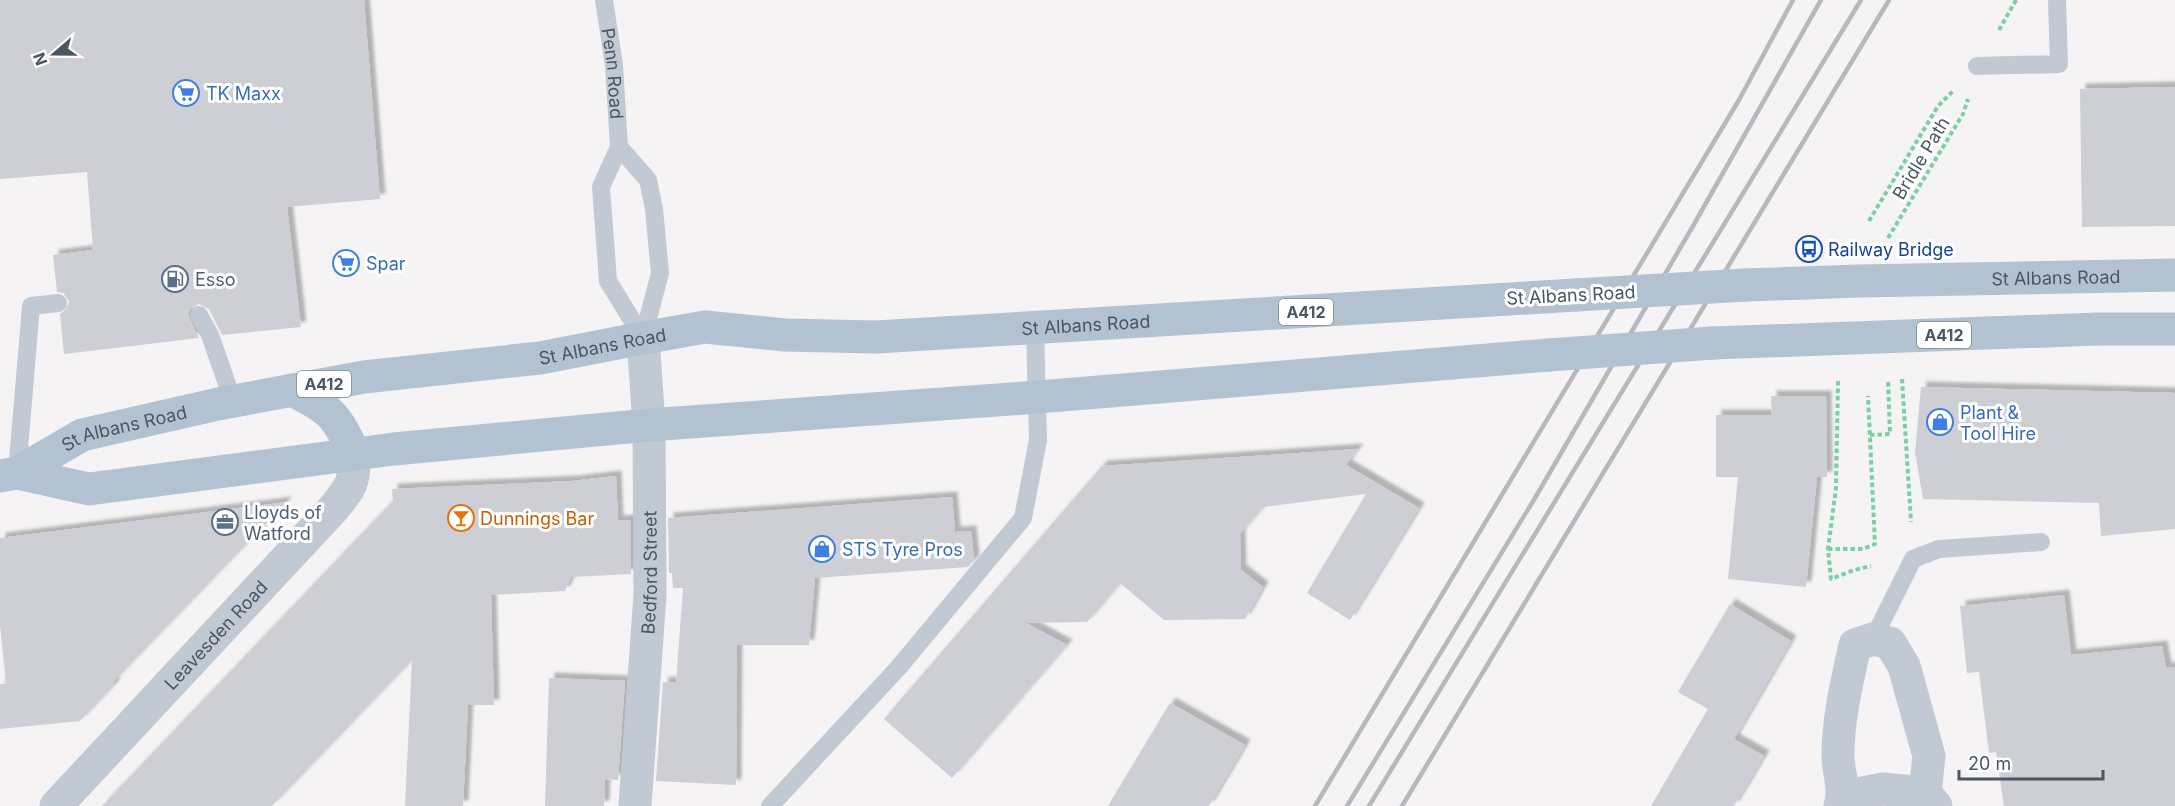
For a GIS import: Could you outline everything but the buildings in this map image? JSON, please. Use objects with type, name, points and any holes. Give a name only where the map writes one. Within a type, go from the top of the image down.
[{"type":"main road","name":"St Albans Road","points":[[9,474],[82,435],[144,419],[364,376],[540,358],[705,327],[785,335],[876,337],[1746,285],[1870,280],[2175,275]]},
{"type":"main road","name":"St Albans Road","points":[[9,474],[89,489],[354,454],[649,425],[1038,397],[1549,355],[1713,343],[2098,329],[2175,329]]},
{"type":"main road","points":[[292,390],[322,405],[332,413],[343,429],[354,454]]},
{"type":"street","name":"Bedford Street","points":[[635,806],[650,595],[649,425],[643,338]]},
{"type":"street","name":"Leavesden Road","points":[[56,806],[333,509],[349,489],[355,476],[354,454]]},
{"type":"street","points":[[1873,639],[1890,643],[1904,666],[1929,756],[1930,800],[1883,789],[1842,801],[1838,758],[1841,710],[1855,645],[1873,639]]},
{"type":"lane","name":"Penn Road","points":[[604,0],[614,65],[619,147],[601,187],[608,281],[643,338]]},
{"type":"lane","points":[[1977,66],[2059,64],[2057,0]]},
{"type":"lane","points":[[619,147],[648,180],[654,209],[660,273],[643,338]]},
{"type":"lane","points":[[9,474],[31,306],[58,303]]},
{"type":"lane","points":[[199,315],[210,335],[233,401]]},
{"type":"lane","points":[[770,806],[899,667],[1023,518],[1038,440],[1035,328]]},
{"type":"lane","points":[[1873,639],[1913,559],[1939,549],[2041,542]]},
{"type":"path","points":[[1869,221],[1938,106],[1977,66]]},
{"type":"path","name":"Bridle Path","points":[[1903,216],[1963,114]]},
{"type":"path","points":[[1870,435],[1890,434],[1888,380]]},
{"type":"path","points":[[1838,381],[1836,488],[1828,549],[1831,579],[1854,570],[1913,559],[1902,380]]},
{"type":"path","points":[[1828,549],[1863,549],[1875,544],[1868,396]]},
{"type":"railway","points":[[1315,806],[1739,100],[1793,0]]},
{"type":"railway","points":[[1347,806],[1535,498],[1821,0]]},
{"type":"railway","points":[[1369,806],[1861,0]]},
{"type":"railway","points":[[1402,806],[1889,0]]},
{"type":"place","name":"TK Maxx","points":[[186,93]]},
{"type":"place","name":"Railway Bridge","points":[[1809,249]]},
{"type":"place","name":"Spar","points":[[346,263]]},
{"type":"place","name":"Esso","points":[[175,279]]},
{"type":"place","name":"Plant & Tool Hire","points":[[1940,422]]},
{"type":"place","name":"Dunnings Bar","points":[[461,518]]},
{"type":"place","name":"Lloyds of Watford","points":[[225,522]]},
{"type":"place","name":"STS Tyre Pros","points":[[822,549]]}]
